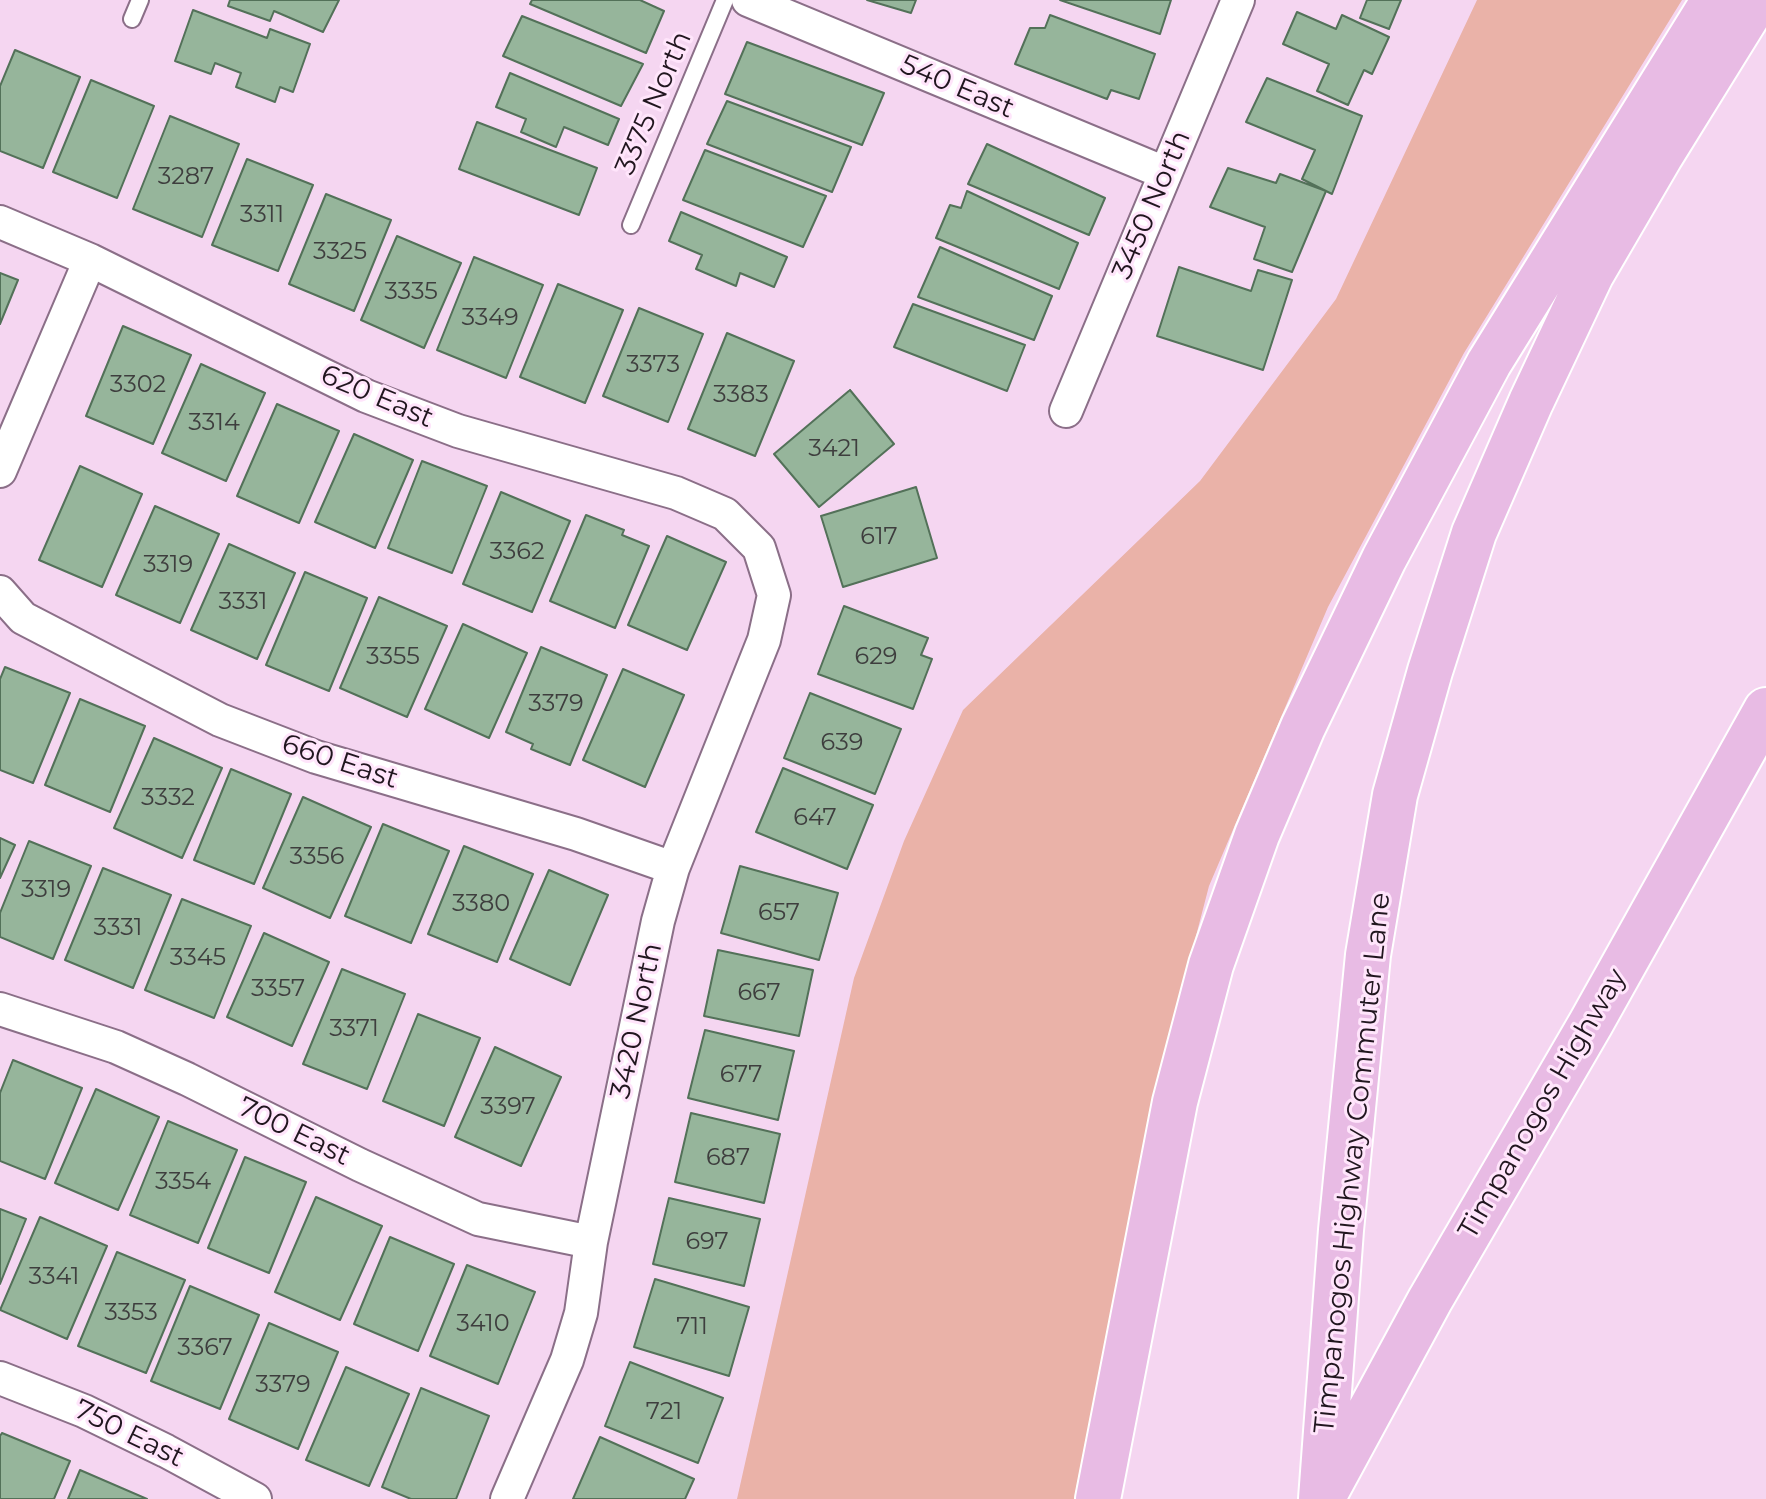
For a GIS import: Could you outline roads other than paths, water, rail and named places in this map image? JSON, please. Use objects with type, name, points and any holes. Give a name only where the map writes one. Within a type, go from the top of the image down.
[{"type":"main road","points":[[1098,1499],[1175,1102],[1211,965],[1257,835],[1303,727],[1384,559],[1489,363],[1714,0]]},
{"type":"main road","name":"Timpanogos Highway Commuter Lane","points":[[1321,1499],[1341,1230],[1368,955],[1395,795],[1430,671],[1474,533],[1591,275],[1757,0]]},
{"type":"main road","name":"Timpanogos Highway","points":[[1321,1499],[1430,1300],[1591,1023],[1766,710]]},
{"type":"street","name":"540 East","points":[[748,0],[1165,173]]},
{"type":"street","name":"3450 North","points":[[1066,411],[1238,0]]},
{"type":"street","name":"620 East","points":[[0,222],[90,260],[366,396],[458,431],[676,493],[725,514],[759,548]]},
{"type":"street","points":[[0,471],[90,260]]},
{"type":"street","name":"3420 North","points":[[507,1499],[567,1360],[581,1313],[591,1242],[658,921],[673,868],[764,640],[774,595],[759,548]]},
{"type":"street","name":"660 East","points":[[0,592],[23,618],[220,720],[331,762],[576,834],[673,868]]},
{"type":"street","name":"700 East","points":[[0,1009],[131,1054],[478,1219],[591,1242]]},
{"type":"street","name":"750 East","points":[[0,1378],[84,1411],[255,1499]]},
{"type":"lane","points":[[132,19],[140,0]]},
{"type":"lane","name":"3375 North","points":[[631,225],[725,0]]}]
